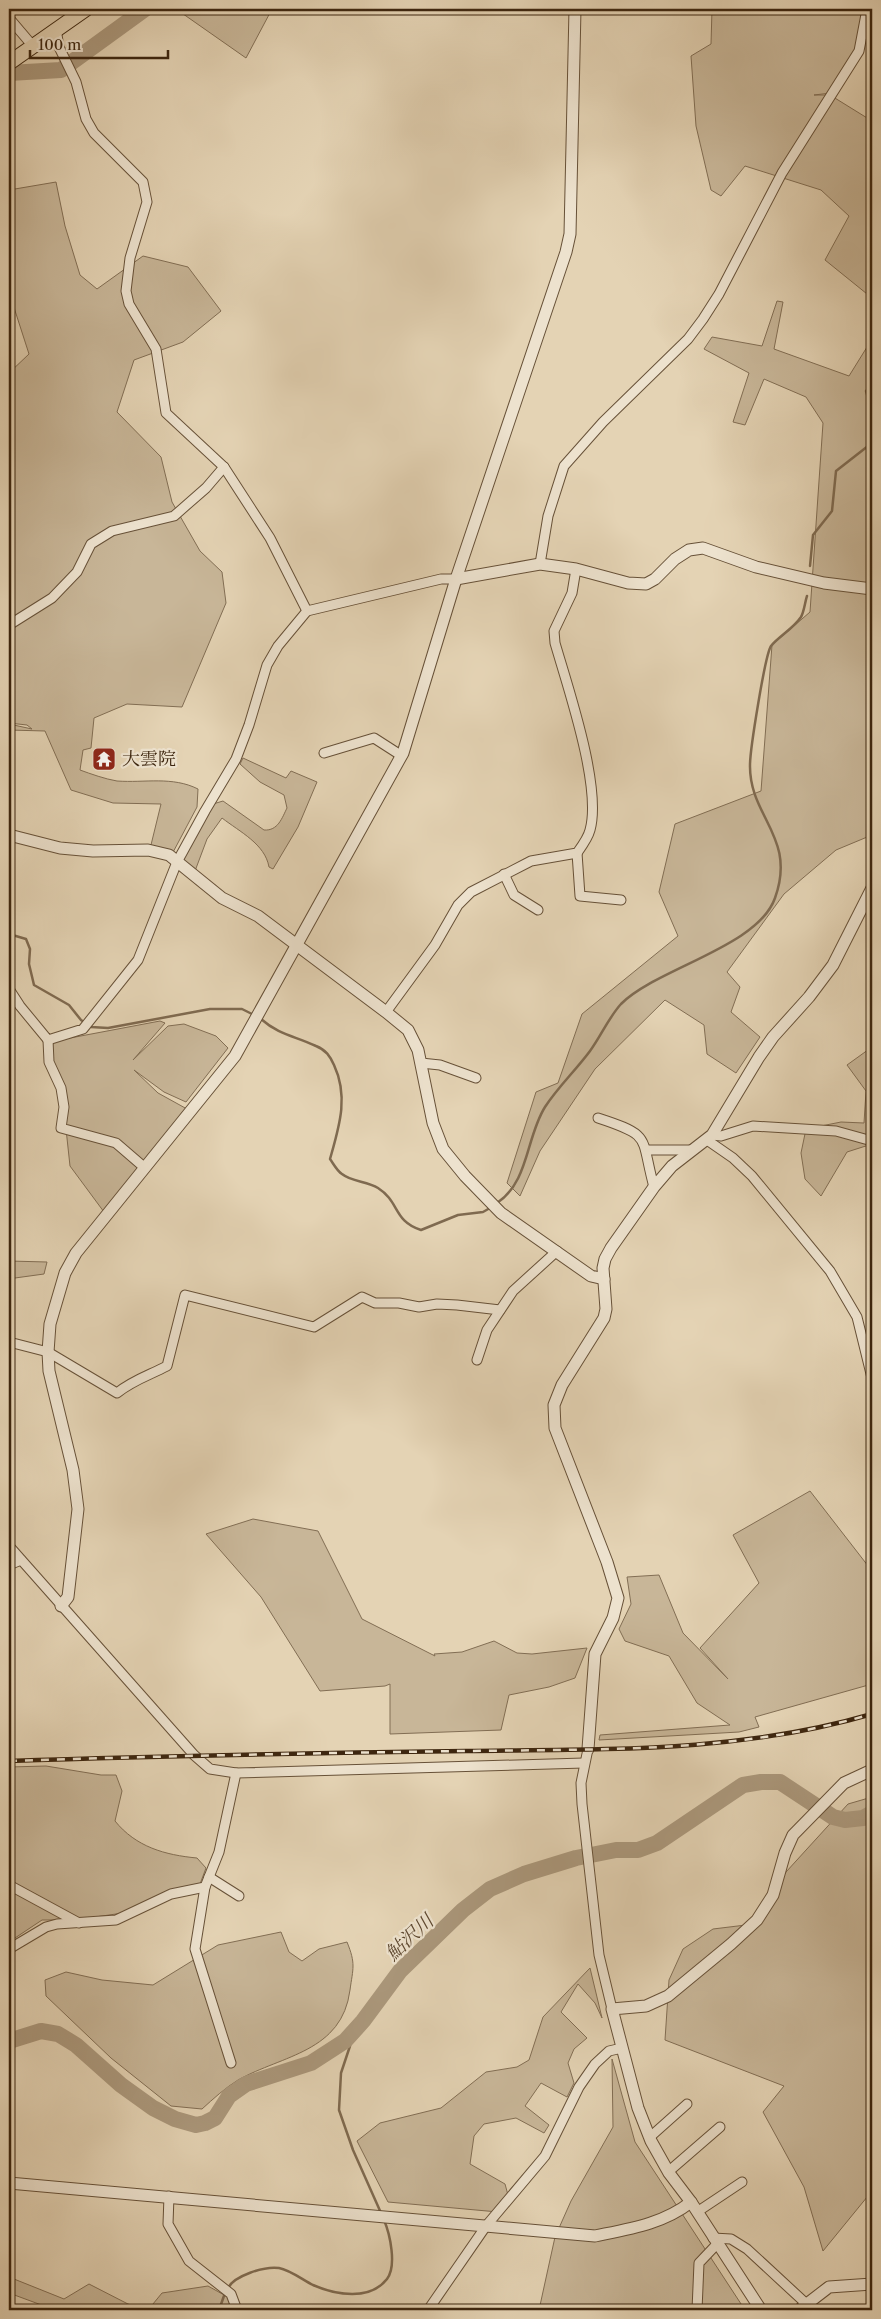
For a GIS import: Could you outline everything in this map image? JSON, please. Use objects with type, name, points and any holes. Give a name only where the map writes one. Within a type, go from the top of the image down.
[{"type":"main road","points":[[9,63],[32,45],[86,9]]},
{"type":"street","points":[[61,1606],[68,1597],[78,1509],[73,1470],[48,1370],[50,1324],[69,1266],[76,1253],[235,1056],[258,1017],[295,944],[402,756],[456,579],[566,252],[570,234],[574,9]]},
{"type":"street","points":[[540,564],[548,516],[564,466],[603,422],[688,339],[704,319],[782,173],[859,51],[867,9]]},
{"type":"street","points":[[9,18],[32,45]]},
{"type":"street","points":[[56,29],[59,47],[71,70],[86,119],[94,133],[143,182],[146,190],[147,202],[130,258],[126,291],[129,304],[156,349],[166,413],[224,467],[270,538],[307,610]]},
{"type":"street","points":[[9,625],[52,598],[77,572],[91,544],[112,531],[174,516],[206,488],[224,467]]},
{"type":"street","points":[[48,1040],[84,1028],[138,960],[177,862],[204,810],[236,759],[249,726],[267,665],[278,646],[307,610],[441,579],[456,579],[540,564],[576,569],[628,583],[646,584],[655,579],[675,559],[689,550],[703,548],[756,567],[824,583],[872,589]]},
{"type":"street","points":[[576,569],[572,593],[554,631],[555,643],[577,721],[594,795],[590,830],[577,853],[580,896],[621,900]]},
{"type":"street","points":[[324,753],[374,738],[402,756]]},
{"type":"street","points":[[9,834],[60,848],[94,851],[148,850],[169,855],[222,898],[258,916],[408,1030],[418,1050],[433,1123],[443,1149],[465,1176],[501,1212],[592,1276],[604,1279]]},
{"type":"street","points":[[386,1012],[435,945],[458,905],[471,892],[531,861],[577,853]]},
{"type":"street","points":[[504,874],[514,895],[538,910]]},
{"type":"street","points":[[758,2309],[694,2207],[668,2172],[650,2137],[638,2108],[599,1955],[585,1837],[581,1783],[588,1749],[595,1654],[613,1618],[618,1598],[610,1570],[555,1428],[554,1405],[562,1385],[604,1318],[606,1309],[605,1259],[654,1187],[672,1166],[709,1138],[764,1050],[810,997],[833,965],[872,888]]},
{"type":"street","points":[[9,989],[20,1006],[48,1040],[49,1062],[62,1088],[64,1107],[61,1128],[116,1143],[145,1168]]},
{"type":"street","points":[[420,1063],[440,1065],[476,1078]]},
{"type":"street","points":[[598,1118],[637,1133],[646,1150],[654,1187]]},
{"type":"street","points":[[709,1138],[753,1126],[836,1131],[872,1141]]},
{"type":"street","points":[[709,1138],[752,1176],[830,1271],[858,1317],[872,1378]]},
{"type":"street","points":[[646,1150],[692,1150]]},
{"type":"street","points":[[477,1360],[487,1330],[513,1291],[557,1251]]},
{"type":"street","points":[[9,1342],[48,1352],[117,1393],[132,1381],[148,1376],[167,1366],[185,1295],[314,1327],[362,1297],[374,1303],[399,1303],[419,1307],[438,1304],[457,1305],[500,1310]]},
{"type":"street","points":[[9,1546],[202,1763],[210,1769],[236,1773],[584,1763]]},
{"type":"street","points":[[9,1565],[21,1560]]},
{"type":"street","points":[[612,2009],[646,2006],[668,1996],[757,1920],[773,1895],[785,1853],[793,1835],[844,1783],[872,1770]]},
{"type":"street","points":[[231,2063],[195,1949],[205,1887],[219,1852],[236,1773]]},
{"type":"street","points":[[209,1877],[239,1896]]},
{"type":"street","points":[[9,1885],[81,1924]]},
{"type":"street","points":[[9,1949],[46,1926],[116,1920],[171,1894],[205,1887]]},
{"type":"street","points":[[428,2310],[486,2226],[545,2156],[579,2087],[596,2064],[609,2051],[622,2048]]},
{"type":"street","points":[[650,2137],[687,2104]]},
{"type":"street","points":[[668,2172],[720,2126]]},
{"type":"street","points":[[9,2184],[169,2196],[595,2236],[664,2219],[694,2207],[742,2182]]},
{"type":"street","points":[[169,2196],[168,2224],[190,2261],[231,2294],[237,2310]]},
{"type":"street","points":[[697,2310],[699,2263],[715,2241],[731,2239],[746,2249],[806,2308],[829,2287],[872,2284]]},
{"type":"shaded area","points":[[176,9],[272,9],[246,58]]},
{"type":"shaded area","points":[[712,9],[867,9],[859,51],[831,93],[814,95],[830,95],[872,121],[872,298],[825,260],[849,216],[821,190],[745,166],[721,196],[711,190],[696,126],[691,56],[711,44]]},
{"type":"shaded area","points":[[56,182],[65,226],[80,275],[97,289],[143,256],[188,267],[221,311],[183,342],[134,360],[117,412],[161,457],[172,502],[200,551],[222,572],[226,603],[182,707],[127,704],[94,718],[91,748],[83,750],[80,770],[117,781],[168,781],[198,789],[197,807],[171,856],[150,849],[161,804],[113,803],[71,790],[45,731],[9,730],[9,724],[32,729],[27,725],[9,723],[9,373],[29,354],[9,292],[9,190]]},
{"type":"shaded area","points":[[777,301],[783,302],[774,349],[849,376],[872,339],[872,835],[836,850],[784,894],[727,972],[740,987],[731,1012],[760,1037],[736,1073],[707,1054],[704,1025],[665,1000],[595,1069],[540,1151],[520,1196],[507,1183],[536,1092],[558,1083],[582,1014],[678,936],[659,892],[675,824],[761,791],[772,645],[810,612],[823,423],[806,397],[764,379],[745,425],[733,422],[749,373],[704,349],[712,337],[762,346]]},
{"type":"shaded area","points":[[243,758],[286,778],[291,771],[317,782],[298,827],[273,869],[269,867],[267,859],[257,845],[222,818],[207,839],[195,871],[180,857],[213,804],[223,801],[264,830],[269,830],[276,826],[287,808],[284,795],[260,782],[240,764]]},
{"type":"shaded area","points":[[160,1021],[165,1023],[133,1060],[168,1026],[184,1024],[216,1036],[228,1048],[186,1102],[164,1092],[134,1070],[158,1093],[187,1109],[104,1212],[70,1166],[62,1092],[52,1068],[49,1042]]},
{"type":"shaded area","points":[[872,1047],[872,1144],[847,1152],[821,1196],[805,1179],[801,1153],[806,1129],[841,1122],[864,1123],[866,1091],[847,1065]]},
{"type":"shaded area","points":[[9,1261],[47,1262],[44,1274],[15,1278],[9,1275]]},
{"type":"shaded area","points":[[810,1491],[872,1571],[872,1684],[755,1717],[759,1727],[739,1732],[599,1740],[600,1735],[730,1725],[697,1703],[669,1656],[625,1641],[619,1629],[631,1604],[627,1577],[659,1575],[683,1633],[728,1679],[700,1648],[759,1583],[733,1535]]},
{"type":"shaded area","points":[[253,1519],[318,1531],[362,1619],[435,1656],[434,1654],[462,1652],[494,1641],[517,1653],[532,1654],[587,1648],[575,1678],[549,1687],[509,1695],[501,1730],[390,1734],[390,1684],[320,1691],[261,1597],[206,1534]]},
{"type":"shaded area","points":[[46,1766],[101,1775],[116,1775],[122,1791],[115,1821],[132,1837],[152,1848],[174,1855],[197,1858],[206,1868],[200,1884],[161,1901],[123,1913],[74,1920],[42,1920],[9,1942],[9,1767]]},
{"type":"shaded area","points":[[872,1797],[872,2191],[823,2251],[804,2187],[763,2112],[784,2086],[665,2040],[669,1980],[683,1949],[713,1929],[754,1924],[786,1872],[848,1804]]},
{"type":"shaded area","points":[[281,1932],[289,1952],[302,1961],[319,1949],[347,1942],[353,1966],[345,2011],[335,2027],[323,2039],[308,2049],[238,2080],[202,2109],[171,2106],[111,2058],[46,1996],[45,1980],[66,1972],[102,1980],[153,1985],[218,1945]]},
{"type":"shaded area","points":[[590,1968],[602,2018],[595,2003],[578,1984],[561,2012],[587,2038],[574,2049],[568,2063],[574,2083],[567,2097],[541,2083],[525,2106],[549,2125],[544,2133],[516,2118],[484,2124],[474,2136],[470,2164],[505,2184],[508,2195],[498,2212],[388,2202],[357,2141],[380,2123],[441,2108],[486,2072],[517,2067],[529,2060],[543,2017]]},
{"type":"shaded area","points":[[612,2059],[635,2142],[745,2310],[539,2310],[555,2237],[571,2201],[613,2127]]},
{"type":"shaded area","points":[[9,2277],[64,2299],[89,2284],[128,2304],[148,2310],[55,2310],[9,2293]]},
{"type":"shaded area","points":[[208,2286],[233,2300],[230,2310],[148,2310],[162,2293]]},
{"type":"waterway","points":[[9,73],[61,70],[145,9]]},
{"type":"waterway","points":[[872,384],[866,391],[872,413]]},
{"type":"waterway","points":[[810,566],[813,535],[832,511],[836,471],[868,446],[872,439]]},
{"type":"waterway","points":[[497,1203],[515,1183],[545,1107],[590,1051],[621,1004],[637,991],[728,944],[749,930],[765,915],[775,898],[780,877],[780,859],[776,843],[757,799],[752,783],[750,765],[758,703],[768,653],[774,642],[801,617],[807,596]]},
{"type":"waterway","points":[[9,934],[26,939],[30,949],[29,964],[34,985],[69,1005],[81,1020],[91,1027],[108,1028],[210,1009],[242,1009],[254,1015]]},
{"type":"waterway","points":[[261,1019],[281,1032],[322,1049],[332,1062],[339,1077],[342,1100],[339,1124],[330,1159],[340,1173],[350,1179],[378,1188],[390,1199],[406,1222],[421,1230],[458,1215],[483,1212],[490,1208]]},
{"type":"waterway","name":"鮎沢川","points":[[9,2041],[41,2031],[58,2034],[76,2045],[121,2085],[153,2108],[175,2119],[196,2125],[205,2123],[215,2118],[229,2096],[246,2084],[311,2063],[345,2041],[363,2021],[400,1971],[463,1910],[490,1889],[524,1874],[576,1858],[616,1850],[638,1850],[657,1843],[743,1785],[761,1782],[780,1782],[833,1817],[845,1820],[863,1818],[872,1813]]},
{"type":"waterway","points":[[350,2035],[350,2046],[341,2073],[339,2110],[353,2150],[381,2213]]},
{"type":"waterway","points":[[228,2288],[236,2280],[250,2273],[258,2270],[279,2268],[322,2289],[352,2294],[372,2291],[387,2279],[392,2266],[390,2241],[384,2220]]},
{"type":"waterway","points":[[219,2310],[225,2293]]},
{"type":"railway","points":[[9,1761],[620,1749],[721,1742],[772,1736],[822,1727],[872,1714]]},
{"type":"place","name":"大雲院","points":[[104,759]]}]
